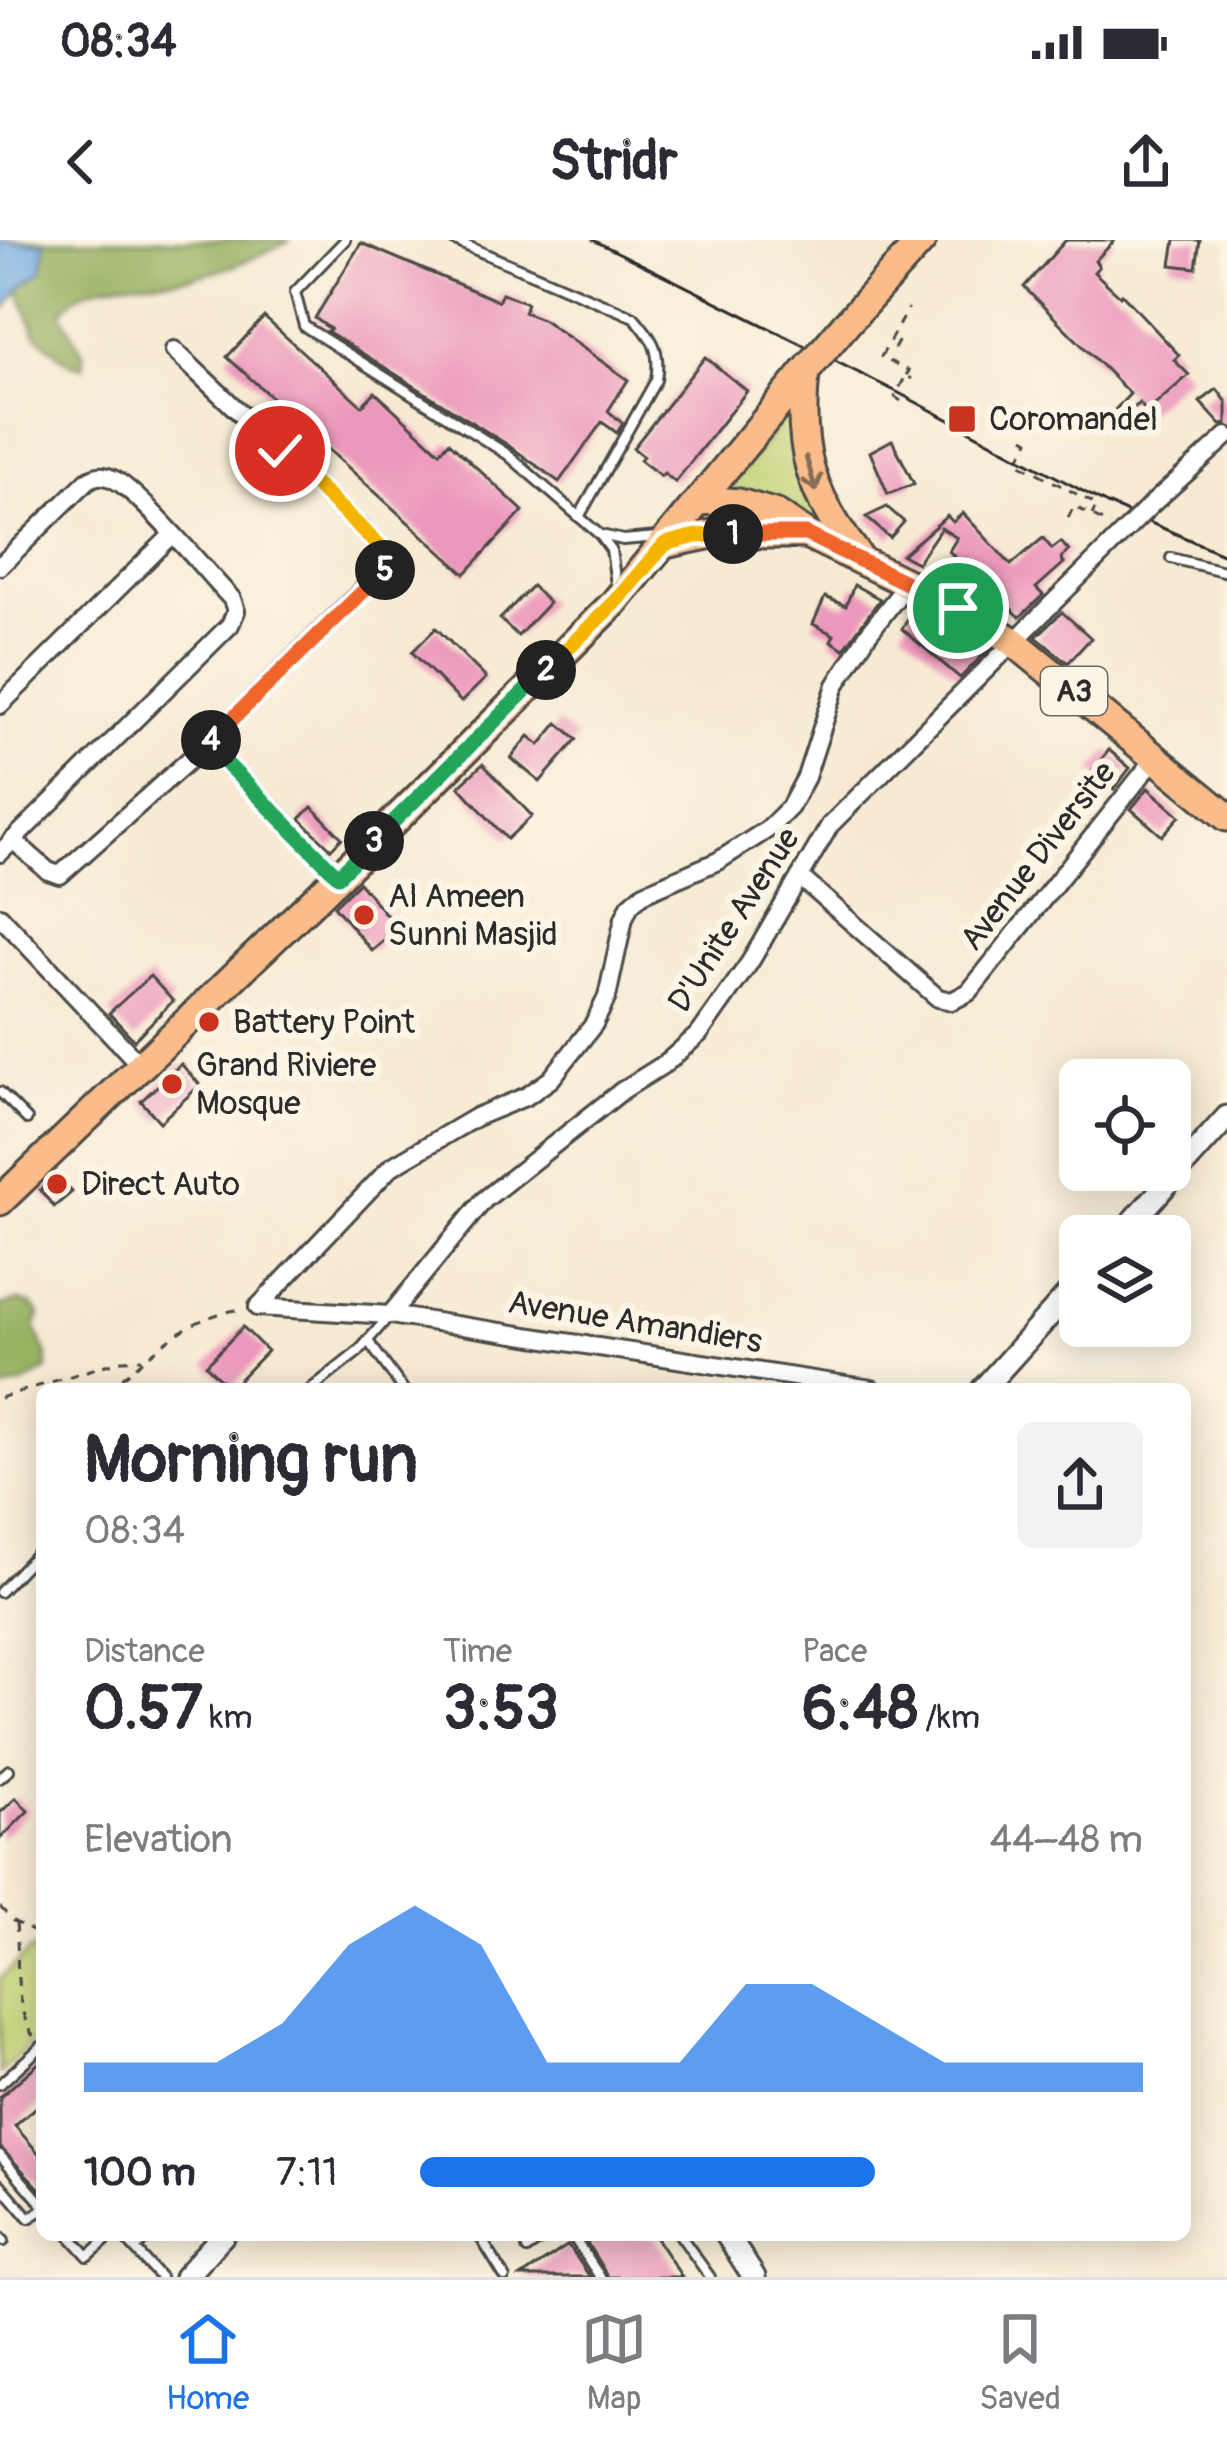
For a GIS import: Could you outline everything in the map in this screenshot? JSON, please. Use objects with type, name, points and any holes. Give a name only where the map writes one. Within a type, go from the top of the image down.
[{"type":"main road","points":[[0,1201],[614,603],[845,325],[922,240]]},
{"type":"main road","name":"A3","points":[[807,370],[801,418],[810,474],[826,514],[862,561]]},
{"type":"main road","points":[[702,500],[721,524],[746,532]]},
{"type":"main road","name":"A3","points":[[702,500],[763,508],[1014,642],[1227,817]]},
{"type":"main road","name":"A3","points":[[669,539],[746,532],[806,534]]},
{"type":"street","points":[[0,566],[98,475],[118,480],[232,599],[236,611],[230,625],[7,847],[60,875],[207,744],[390,563],[387,553],[174,350]]},
{"type":"street","name":"D'Unite Avenue","points":[[390,1315],[484,1200],[700,1033],[750,962],[830,825],[1152,504],[1227,436]]},
{"type":"street","points":[[0,705],[172,535]]},
{"type":"street","points":[[258,1306],[391,1167],[550,1079],[594,1024],[607,997],[630,905],[644,893],[718,860],[768,829],[790,807],[806,777],[836,685],[908,583]]},
{"type":"street","points":[[207,744],[338,876]]},
{"type":"street","name":"Avenue Diversite","points":[[800,878],[938,998],[952,1000],[969,992],[1156,757]]},
{"type":"street","points":[[0,916],[142,1067]]},
{"type":"street","points":[[1139,1215],[1227,1117]]},
{"type":"street","points":[[988,1383],[1059,1304]]},
{"type":"street","name":"Avenue Amandiers","points":[[258,1306],[390,1315],[833,1383]]},
{"type":"street","points":[[185,2277],[218,2241]]},
{"type":"street","points":[[731,2241],[754,2277]]},
{"type":"lane","points":[[345,240],[295,292],[304,326],[507,454],[600,535],[616,565],[614,603]]},
{"type":"lane","points":[[453,240],[634,317],[653,339],[660,357],[656,380],[579,517]]},
{"type":"lane","points":[[600,535],[669,539]]},
{"type":"lane","points":[[1171,558],[1227,572]]},
{"type":"lane","points":[[0,1093],[27,1119]]},
{"type":"lane","points":[[318,1383],[368,1341],[390,1315]]},
{"type":"lane","points":[[368,1341],[399,1383]]},
{"type":"lane","points":[[0,1592],[36,1555]]},
{"type":"lane","points":[[0,1778],[9,1770]]},
{"type":"lane","points":[[0,2084],[36,2051]]},
{"type":"lane","points":[[0,2156],[36,2200]]},
{"type":"lane","points":[[0,2184],[29,2218],[36,2212]]},
{"type":"lane","points":[[75,2241],[88,2256],[105,2241]]},
{"type":"lane","points":[[128,2241],[160,2277]]},
{"type":"lane","points":[[135,2249],[144,2241]]},
{"type":"lane","points":[[483,2241],[505,2277]]},
{"type":"lane","points":[[527,2249],[539,2241]]},
{"type":"lane","points":[[576,2241],[600,2277]]},
{"type":"lane","points":[[684,2241],[710,2277]]},
{"type":"path","points":[[891,355],[881,357],[908,308]]},
{"type":"path","points":[[891,355],[899,340],[892,336]]},
{"type":"path","points":[[891,355],[909,371],[895,398],[901,401]]},
{"type":"path","points":[[906,375],[912,379]]},
{"type":"path","points":[[1024,437],[1029,440],[1014,461],[1097,505],[1091,515]]},
{"type":"path","points":[[1068,518],[1074,506],[1100,520]]},
{"type":"path","points":[[115,1383],[157,1345],[217,1312],[258,1306]]},
{"type":"path","points":[[50,1383],[122,1360],[142,1359]]},
{"type":"path","points":[[0,1399],[36,1387]]},
{"type":"path","points":[[0,1907],[16,1923],[36,1933]]},
{"type":"path","points":[[16,1923],[15,1988],[22,2000],[23,2020],[36,2039]]},
{"type":"green space","points":[[0,240],[291,240],[206,274],[103,286],[72,300],[61,313],[83,353],[83,367],[69,363],[35,333]]},
{"type":"green space","points":[[790,411],[824,525],[774,499],[724,494]]},
{"type":"green space","points":[[19,1301],[32,1305],[40,1315],[35,1328],[47,1355],[47,1370],[0,1390],[0,1306]]},
{"type":"green space","points":[[32,1949],[36,1953],[36,2039],[0,2073],[0,1979]]},
{"type":"water","points":[[0,240],[45,243],[42,270],[21,287],[0,315]]},
{"type":"building","points":[[1066,240],[1115,240],[1095,261],[1099,266],[1094,272],[1122,294],[1179,355],[1174,360],[1189,375],[1147,412],[1139,403],[1123,419],[1114,411],[1130,394],[1024,287]]},
{"type":"building","points":[[1175,240],[1200,240],[1196,268],[1171,265]]},
{"type":"building","points":[[361,243],[498,301],[502,293],[527,303],[524,312],[542,319],[628,380],[608,411],[623,423],[617,433],[602,422],[559,482],[327,331],[330,329],[315,318]]},
{"type":"building","points":[[264,317],[362,406],[375,392],[440,452],[449,442],[523,511],[465,574],[227,357]]},
{"type":"building","points":[[705,357],[747,391],[675,482],[640,460],[643,456],[633,448]]},
{"type":"building","points":[[1217,389],[1227,402],[1227,424],[1221,425],[1200,402]]},
{"type":"building","points":[[892,440],[914,484],[888,494],[870,452]]},
{"type":"building","points":[[887,507],[904,522],[890,538],[866,517]]},
{"type":"building","points":[[963,513],[1011,565],[1043,538],[1052,549],[1061,542],[1069,551],[1061,558],[1064,563],[1036,588],[1043,595],[1020,617],[1007,605],[1000,611],[969,592],[979,582],[949,551],[957,538],[941,528],[917,563],[902,555],[947,516],[953,522]]},
{"type":"building","points":[[854,585],[880,599],[844,649],[831,641],[834,635],[813,624],[825,597],[846,606]]},
{"type":"building","points":[[532,586],[549,603],[518,636],[500,619]]},
{"type":"building","points":[[915,607],[989,649],[960,678],[902,629]]},
{"type":"building","points":[[1062,612],[1091,638],[1068,663],[1036,637]]},
{"type":"building","points":[[436,628],[486,678],[461,702],[412,652]]},
{"type":"building","points":[[558,723],[577,739],[540,782],[511,758],[529,736],[540,745]]},
{"type":"building","points":[[1109,750],[1130,768],[1114,789],[1092,771]]},
{"type":"building","points":[[483,764],[532,816],[507,839],[459,786]]},
{"type":"building","points":[[1148,788],[1180,816],[1162,836],[1131,809]]},
{"type":"building","points":[[312,807],[342,838],[331,849],[300,819]]},
{"type":"building","name":"Al Ameen Sunni Masjid","points":[[359,882],[398,929],[372,951],[334,906]]},
{"type":"building","points":[[150,976],[173,1001],[134,1040],[109,1013]]},
{"type":"building","points":[[181,1064],[200,1085],[160,1122],[141,1101]]},
{"type":"building","points":[[58,1175],[72,1192],[54,1207],[40,1190]]},
{"type":"building","points":[[243,1327],[267,1351],[236,1383],[224,1383],[206,1365]]},
{"type":"building","points":[[16,1798],[28,1811],[0,1839],[0,1813]]},
{"type":"building","points":[[36,2065],[36,2107],[15,2126],[36,2150],[36,2185],[0,2147],[0,2097]]},
{"type":"building","points":[[586,2241],[658,2241],[682,2277],[608,2277]]},
{"type":"building","points":[[568,2245],[590,2277],[521,2277]]},
{"type":"tram line","points":[[593,240],[897,392],[1107,504],[1227,556]]},
{"type":"place","name":"Coromandel","points":[[962,419]]},
{"type":"place","name":"Al Ameen Sunni Masjid","points":[[364,915]]},
{"type":"place","name":"Battery Point","points":[[209,1022]]},
{"type":"place","name":"Grand Riviere Mosque","points":[[172,1084]]},
{"type":"place","name":"Direct Auto","points":[[57,1184]]},
{"type":"route","points":[[280,451],[387,553],[390,563],[207,744],[338,876],[614,603],[665,544],[712,534],[806,534],[958,608]]}]
